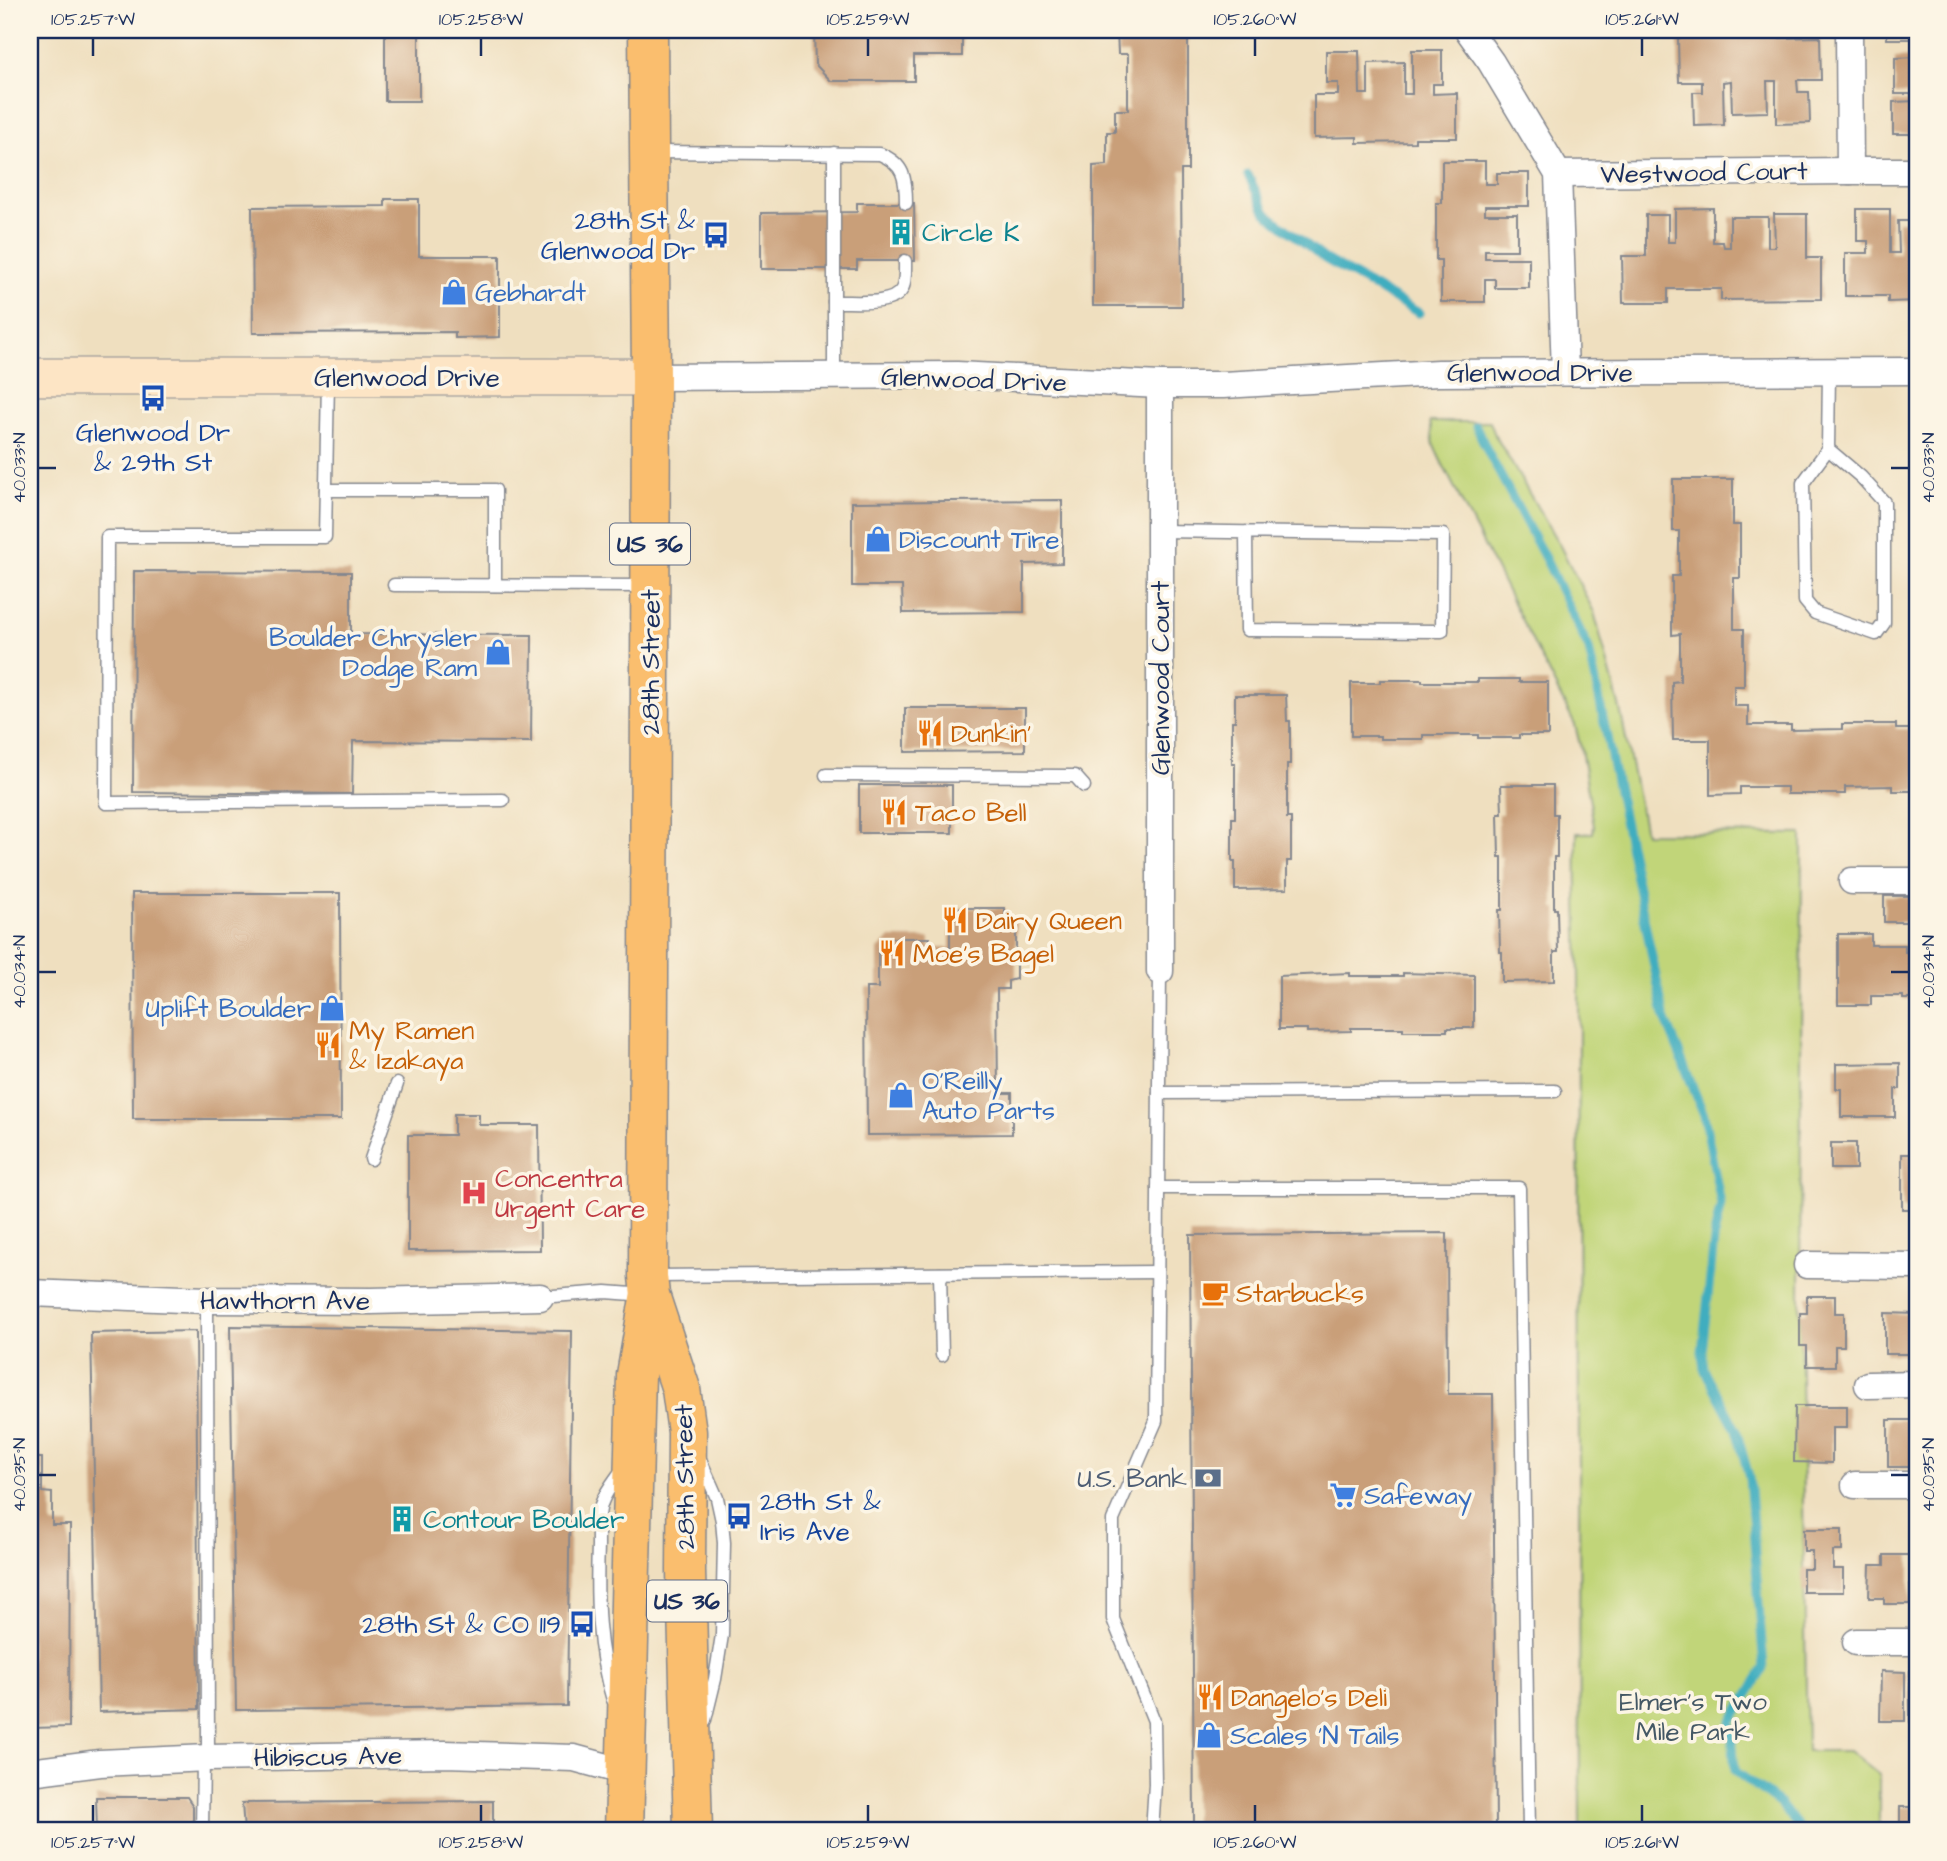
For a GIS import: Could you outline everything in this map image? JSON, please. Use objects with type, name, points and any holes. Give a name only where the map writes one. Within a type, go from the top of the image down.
[{"type":"highway","name":"28th Street","points":[[624,1831],[636,1375],[649,1286],[651,377],[648,30]]},
{"type":"highway","name":"28th Street","points":[[649,1286],[681,1389],[687,1432],[686,1571],[693,1831]]},
{"type":"street","points":[[1468,30],[1491,62],[1558,174],[1565,372]]},
{"type":"street","points":[[1849,30],[1850,171]]},
{"type":"street","name":"Westwood Court","points":[[1558,174],[1917,171]]},
{"type":"street","name":"Glenwood Drive","points":[[30,377],[957,375],[1160,385],[1223,385],[1438,373],[1917,371]]},
{"type":"street","name":"Glenwood Court","points":[[1160,385],[1160,971]]},
{"type":"street","points":[[1852,881],[1917,881]]},
{"type":"street","points":[[1807,1265],[1917,1266]]},
{"type":"street","name":"Hawthorn Ave","points":[[30,1293],[207,1300],[371,1301],[540,1297]]},
{"type":"street","points":[[1868,1385],[1917,1384]]},
{"type":"street","points":[[1855,1485],[1917,1485]]},
{"type":"street","points":[[1856,1642],[1917,1642]]},
{"type":"street","name":"Hibiscus Ave","points":[[30,1772],[100,1763],[205,1758],[445,1754],[626,1759]]},
{"type":"lane","points":[[648,152],[880,153],[899,165],[904,177],[905,203]]},
{"type":"lane","points":[[834,153],[834,376]]},
{"type":"lane","points":[[834,302],[888,301],[897,296],[905,281],[905,261]]},
{"type":"lane","points":[[1828,449],[1861,477],[1884,502],[1884,623],[1876,634],[1815,614],[1805,601],[1803,483],[1828,449],[1829,372]]},
{"type":"lane","points":[[328,377],[325,537],[107,537],[106,803],[503,800]]},
{"type":"lane","points":[[326,489],[495,489],[495,585]]},
{"type":"lane","points":[[1160,531],[1245,532],[1443,535],[1442,631],[1247,630],[1245,532]]},
{"type":"lane","points":[[394,585],[650,586]]},
{"type":"lane","points":[[826,775],[1075,776],[1084,786]]},
{"type":"lane","points":[[1152,1831],[1154,1721],[1113,1619],[1113,1520],[1156,1421],[1160,971]]},
{"type":"lane","points":[[372,1159],[397,1084]]},
{"type":"lane","points":[[1159,1093],[1555,1091]]},
{"type":"lane","points":[[1158,1188],[1518,1188],[1530,1831]]},
{"type":"lane","points":[[540,1297],[649,1286],[940,1274],[1157,1272]]},
{"type":"lane","points":[[940,1274],[942,1355]]},
{"type":"lane","points":[[202,1831],[205,1758],[207,1300]]},
{"type":"green space","name":"Elmer's Two Mile Park","points":[[1430,422],[1490,422],[1560,546],[1594,612],[1620,709],[1645,833],[1802,834],[1800,1312],[1807,1751],[1849,1751],[1879,1775],[1879,1831],[1580,1831],[1577,833],[1593,833],[1594,826],[1575,725],[1440,459],[1434,446]]},
{"type":"building","points":[[385,30],[419,30],[419,101],[385,101]]},
{"type":"building","points":[[814,30],[962,30],[962,56],[914,56],[914,81],[831,81],[815,64]]},
{"type":"building","points":[[1117,30],[1188,30],[1188,170],[1181,170],[1182,306],[1093,306],[1093,166],[1107,165],[1107,132],[1115,132],[1115,110],[1128,110],[1128,54],[1118,54]]},
{"type":"building","points":[[1887,30],[1917,30],[1917,39],[1887,39]]},
{"type":"building","points":[[1778,32],[1778,38],[1820,37],[1821,80],[1797,80],[1798,92],[1809,92],[1810,123],[1776,124],[1776,81],[1767,81],[1768,112],[1732,113],[1731,81],[1723,82],[1724,125],[1694,126],[1693,92],[1702,92],[1702,82],[1679,82],[1678,38],[1720,38],[1720,33]]},
{"type":"building","points":[[1412,50],[1442,50],[1442,84],[1433,84],[1433,94],[1457,93],[1457,138],[1357,143],[1357,137],[1314,138],[1314,95],[1338,95],[1338,83],[1326,83],[1326,51],[1359,51],[1360,94],[1368,94],[1368,63],[1404,62],[1404,94],[1412,94]]},
{"type":"building","points":[[1917,57],[1917,94],[1895,94],[1895,58]]},
{"type":"building","points":[[1917,101],[1917,134],[1893,134],[1893,102]]},
{"type":"building","points":[[1442,161],[1485,161],[1485,184],[1497,184],[1497,173],[1529,173],[1529,206],[1485,206],[1485,214],[1517,214],[1517,250],[1485,250],[1485,258],[1529,258],[1529,288],[1495,288],[1495,279],[1485,279],[1485,302],[1441,302],[1441,260],[1436,260],[1436,203],[1442,203]]},
{"type":"building","points":[[385,199],[419,199],[419,256],[500,256],[500,337],[455,338],[455,332],[253,333],[252,207],[385,206]]},
{"type":"building","points":[[857,203],[914,203],[915,261],[857,261],[857,269],[761,269],[761,213],[857,212]]},
{"type":"building","points":[[1713,208],[1713,242],[1723,242],[1724,247],[1730,247],[1730,217],[1768,217],[1768,247],[1775,247],[1774,214],[1807,214],[1807,258],[1821,258],[1821,299],[1721,300],[1721,289],[1668,289],[1668,303],[1623,303],[1622,256],[1646,256],[1646,215],[1668,215],[1668,242],[1675,242],[1675,209]]},
{"type":"building","points":[[1857,209],[1890,209],[1890,253],[1899,253],[1898,221],[1917,221],[1917,301],[1888,302],[1888,296],[1845,296],[1845,253],[1868,253],[1868,241],[1857,241]]},
{"type":"building","points":[[1673,479],[1733,479],[1733,525],[1740,525],[1740,578],[1734,578],[1734,629],[1744,629],[1744,686],[1734,686],[1734,706],[1748,706],[1748,725],[1791,725],[1791,730],[1842,729],[1842,724],[1896,724],[1896,729],[1917,729],[1917,791],[1893,791],[1893,786],[1845,787],[1845,794],[1787,794],[1787,787],[1740,787],[1740,794],[1710,795],[1710,740],[1673,740],[1672,682],[1680,681],[1680,634],[1672,635],[1672,576],[1679,576],[1679,531],[1673,531]]},
{"type":"building","points":[[1062,500],[1062,563],[1024,564],[1024,612],[903,613],[902,586],[852,586],[852,502]]},
{"type":"building","points":[[134,571],[351,572],[351,634],[532,635],[531,742],[353,741],[352,794],[133,792]]},
{"type":"building","points":[[1478,679],[1548,682],[1548,735],[1478,738],[1478,735],[1423,735],[1423,739],[1351,736],[1351,683],[1380,683],[1380,680],[1478,682]]},
{"type":"building","points":[[1235,695],[1286,695],[1287,721],[1290,721],[1287,818],[1291,818],[1291,861],[1287,861],[1287,889],[1235,890],[1235,861],[1232,861],[1235,764],[1232,764],[1232,721],[1235,721]]},
{"type":"building","points":[[905,708],[1025,708],[1025,751],[905,752]]},
{"type":"building","points":[[859,785],[952,785],[952,833],[859,833]]},
{"type":"building","points":[[1501,785],[1553,785],[1553,814],[1557,814],[1554,909],[1557,909],[1558,952],[1554,952],[1554,981],[1502,982],[1499,910],[1502,910],[1502,857],[1499,857],[1498,814],[1502,814]]},
{"type":"building","points":[[132,893],[340,893],[341,1119],[133,1119]]},
{"type":"building","points":[[1884,896],[1917,896],[1917,922],[1884,922]]},
{"type":"building","points":[[950,908],[1005,908],[1005,918],[1016,918],[1016,979],[1008,981],[1008,989],[997,989],[998,1093],[1012,1093],[1012,1134],[867,1135],[866,988],[878,988],[878,949],[890,938],[930,938],[930,948],[950,948]]},
{"type":"building","points":[[1838,934],[1871,934],[1871,945],[1905,945],[1905,952],[1917,952],[1917,999],[1871,996],[1871,1005],[1838,1005]]},
{"type":"building","points":[[1350,973],[1350,976],[1403,976],[1403,973],[1474,975],[1474,1028],[1403,1031],[1403,1028],[1351,1028],[1351,1031],[1307,1032],[1307,1029],[1279,1029],[1279,976]]},
{"type":"building","points":[[1900,1063],[1900,1089],[1895,1089],[1895,1117],[1841,1117],[1841,1089],[1836,1089],[1836,1064]]},
{"type":"building","name":"Concentra Urgent Care","points":[[454,1114],[479,1114],[479,1125],[539,1125],[540,1250],[408,1251],[408,1135],[454,1135]]},
{"type":"building","points":[[1831,1143],[1856,1143],[1856,1169],[1831,1169]]},
{"type":"building","points":[[1902,1154],[1917,1154],[1917,1209],[1902,1209]]},
{"type":"building","points":[[1447,1233],[1448,1394],[1493,1394],[1496,1831],[1177,1831],[1177,1825],[1194,1825],[1190,1235]]},
{"type":"building","points":[[1807,1296],[1835,1296],[1835,1313],[1844,1313],[1844,1346],[1835,1346],[1835,1366],[1807,1366],[1807,1346],[1800,1346],[1800,1313],[1807,1313]]},
{"type":"building","points":[[1885,1313],[1917,1314],[1917,1354],[1885,1354]]},
{"type":"building","name":"Contour Boulder","points":[[230,1326],[572,1331],[567,1706],[236,1710]]},
{"type":"building","points":[[196,1331],[199,1709],[99,1712],[91,1333]]},
{"type":"building","points":[[1795,1406],[1847,1406],[1847,1428],[1832,1428],[1832,1463],[1794,1462]]},
{"type":"building","points":[[1888,1420],[1917,1420],[1917,1467],[1888,1467]]},
{"type":"building","points":[[30,1458],[42,1458],[42,1492],[52,1493],[52,1525],[70,1525],[69,1727],[30,1728]]},
{"type":"building","points":[[1804,1529],[1842,1529],[1842,1551],[1833,1551],[1833,1569],[1843,1569],[1843,1592],[1803,1592],[1803,1569],[1812,1569],[1812,1551],[1804,1551]]},
{"type":"building","points":[[1884,1555],[1910,1555],[1910,1604],[1884,1604],[1884,1598],[1869,1598],[1870,1565],[1884,1565]]},
{"type":"building","points":[[1881,1671],[1905,1672],[1905,1721],[1880,1721]]},
{"type":"building","points":[[1910,1671],[1917,1671],[1917,1722],[1910,1722]]},
{"type":"building","points":[[96,1797],[187,1797],[193,1806],[193,1831],[97,1831]]},
{"type":"building","points":[[493,1801],[493,1831],[244,1831],[242,1803]]},
{"type":"building","points":[[1900,1807],[1917,1807],[1917,1831],[1900,1831]]},
{"type":"waterway","points":[[1248,175],[1266,213],[1325,259],[1419,313]]},
{"type":"waterway","points":[[1476,426],[1589,649],[1664,1015],[1704,1115],[1721,1204],[1715,1231],[1702,1352],[1704,1369],[1736,1429],[1749,1477],[1764,1668],[1731,1722],[1735,1771],[1780,1804],[1802,1831]]},
{"type":"place","name":"Circle K","points":[[901,232]]},
{"type":"place","name":"28th St & Glenwood Dr","points":[[716,235]]},
{"type":"place","name":"Gebhardt","points":[[454,292]]},
{"type":"place","name":"Glenwood Dr & 29th St","points":[[153,398]]},
{"type":"place","name":"Discount Tire","points":[[878,539]]},
{"type":"place","name":"Boulder Chrysler Dodge Ram","points":[[498,652]]},
{"type":"place","name":"Dunkin'","points":[[930,733]]},
{"type":"place","name":"Taco Bell","points":[[894,812]]},
{"type":"place","name":"Dairy Queen","points":[[955,920]]},
{"type":"place","name":"Moe's Bagel","points":[[892,953]]},
{"type":"place","name":"Uplift Boulder","points":[[332,1008]]},
{"type":"place","name":"My Ramen & Izakaya","points":[[328,1045]]},
{"type":"place","name":"O'Reilly Auto Parts","points":[[901,1095]]},
{"type":"place","name":"Concentra Urgent Care","points":[[474,1193]]},
{"type":"place","name":"Starbucks","points":[[1215,1293]]},
{"type":"place","name":"U.S. Bank","points":[[1208,1478]]},
{"type":"place","name":"Safeway","points":[[1343,1495]]},
{"type":"place","name":"28th St & Iris Ave","points":[[739,1516]]},
{"type":"place","name":"Contour Boulder","points":[[402,1519]]},
{"type":"place","name":"28th St & CO 119","points":[[582,1624]]},
{"type":"place","name":"Dangelo's Deli","points":[[1210,1697]]},
{"type":"place","name":"Scales 'N Tails","points":[[1209,1735]]}]
